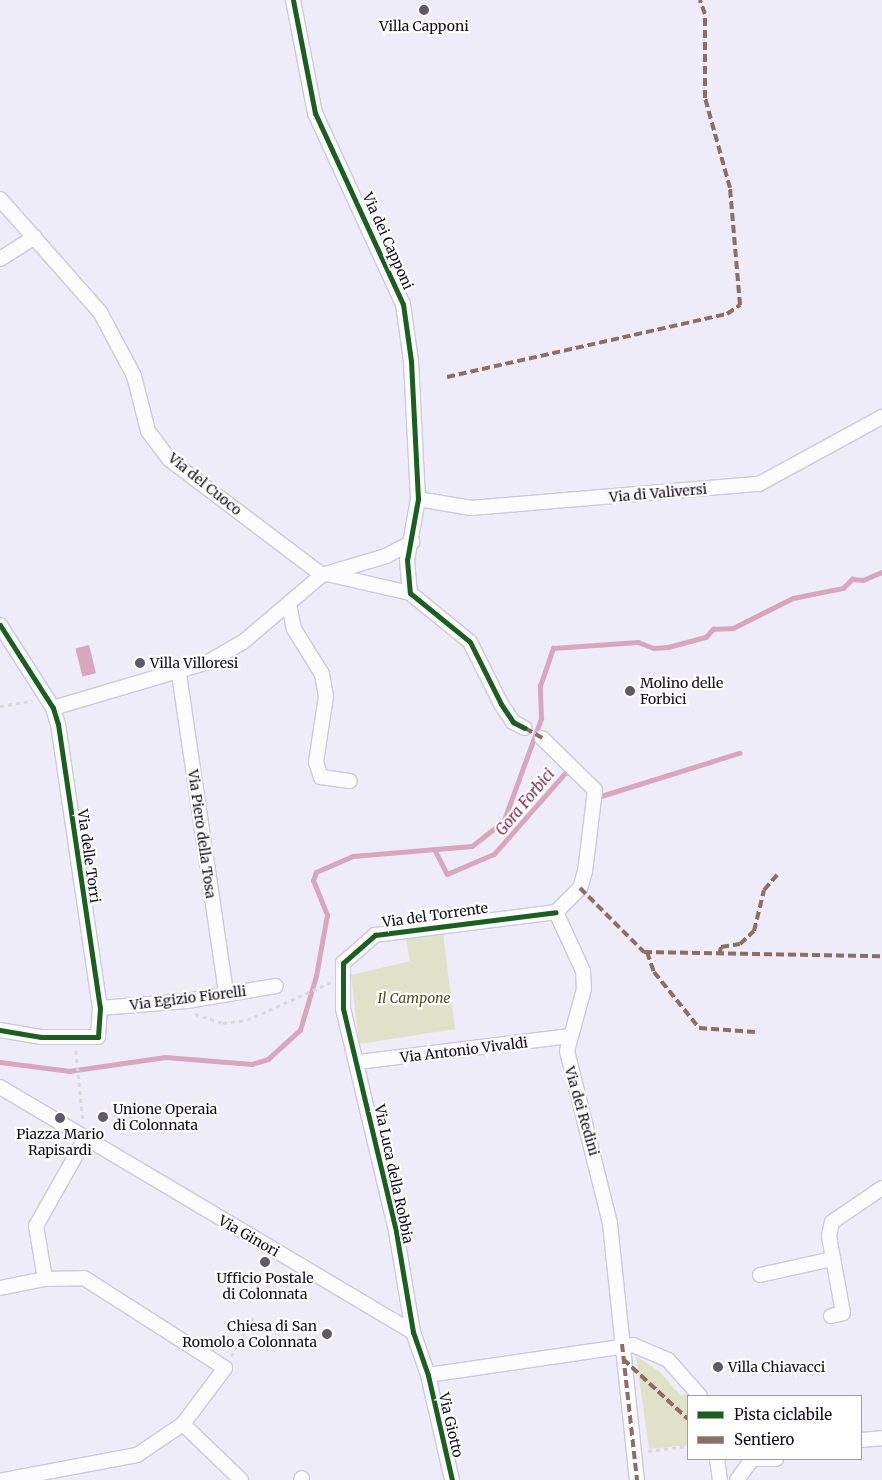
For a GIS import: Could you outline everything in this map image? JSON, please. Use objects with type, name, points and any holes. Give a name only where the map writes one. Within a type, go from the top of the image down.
[{"type":"street","name":"Via dei Capponi","points":[[293,0],[315,113],[377,239],[403,304],[411,362],[418,499],[412,542],[407,560],[410,593]]},
{"type":"street","name":"Via del Cuoco","points":[[0,199],[100,312],[119,341],[134,376],[148,431],[170,460],[324,575]]},
{"type":"street","points":[[0,260],[35,237]]},
{"type":"street","name":"Via di Valiversi","points":[[418,499],[471,508],[759,484],[882,417]]},
{"type":"street","points":[[0,625],[50,704],[179,674],[243,642],[324,575],[386,556],[412,542]]},
{"type":"street","points":[[324,575],[410,593],[470,642],[501,704],[513,722],[525,728]]},
{"type":"street","points":[[289,604],[294,629],[322,674],[326,696],[316,762],[321,777],[350,782]]},
{"type":"street","name":"Via Piero della Tosa","points":[[179,674],[226,994]]},
{"type":"street","name":"Via delle Torri","points":[[0,1030],[41,1037],[98,1037],[100,1008],[50,704]]},
{"type":"street","points":[[542,738],[595,790],[585,871],[580,888],[556,912]]},
{"type":"street","name":"Via del Torrente","points":[[343,1008],[343,962],[375,935],[556,912]]},
{"type":"street","name":"Via dei Redini","points":[[556,912],[584,981],[570,1036],[568,1063],[610,1224],[637,1480]]},
{"type":"street","name":"Via Egizio Fiorelli","points":[[100,1008],[187,1001],[276,986]]},
{"type":"street","name":"Via Luca della Robbia","points":[[343,1008],[358,1062],[412,1332],[428,1374]]},
{"type":"street","name":"Via Antonio Vivaldi","points":[[358,1062],[570,1036]]},
{"type":"street","points":[[0,1087],[83,1138],[36,1226],[45,1279]]},
{"type":"street","name":"Via Ginori","points":[[83,1138],[412,1332]]},
{"type":"street","points":[[832,1316],[843,1313],[832,1259],[832,1222],[882,1188]]},
{"type":"street","points":[[760,1275],[832,1259]]},
{"type":"street","points":[[0,1288],[45,1279],[84,1278],[225,1368],[218,1383],[183,1424],[137,1455],[81,1474],[3,1480]]},
{"type":"street","points":[[428,1374],[622,1344],[660,1354],[699,1395]]},
{"type":"street","name":"Via Giotto","points":[[428,1374],[452,1480]]},
{"type":"street","points":[[183,1424],[241,1480]]},
{"type":"street","points":[[862,1440],[882,1438]]},
{"type":"street","points":[[717,1460],[720,1480]]},
{"type":"street","points":[[737,1480],[752,1460]]},
{"type":"path","points":[[0,706],[50,704]]},
{"type":"path","points":[[187,1001],[190,1012],[200,1017],[232,1023],[267,1012],[303,991],[322,983]]},
{"type":"path","points":[[76,1061],[83,1138]]},
{"type":"path","points":[[225,1368],[255,1314]]},
{"type":"path","points":[[634,1452],[687,1446]]},
{"type":"green space","name":"Il Campone","points":[[443,933],[455,1029],[359,1044],[351,975],[410,961],[406,938]]},
{"type":"green space","points":[[636,1356],[660,1372],[681,1396],[689,1392],[692,1395],[687,1395],[687,1445],[649,1449]]},
{"type":"shaded area","points":[[89,645],[96,673],[82,677],[75,648]]},
{"type":"waterway","name":"Gora Forbici","points":[[0,1062],[69,1071],[165,1057],[252,1064],[268,1059],[300,1030],[316,976],[327,915],[313,881],[316,872],[353,856],[472,846],[504,820],[541,719],[540,686],[553,648],[638,642],[654,648],[668,647],[706,637],[713,629],[733,628],[793,598],[843,588],[852,579],[863,580],[882,572]]},
{"type":"waterway","name":"Gora Forbici","points":[[601,796],[739,753]]},
{"type":"waterway","name":"Gora Forbici","points":[[435,850],[447,874],[494,854],[566,772],[573,775]]},
{"type":"marked path","points":[[447,377],[727,314],[740,305],[730,188],[705,98],[705,14],[700,0]]},
{"type":"marked path","points":[[525,728],[542,738]]},
{"type":"marked path","points":[[720,952],[721,947],[740,944],[754,931],[764,890],[777,875]]},
{"type":"marked path","points":[[580,888],[644,952],[882,956]]},
{"type":"marked path","points":[[647,952],[654,972],[699,1028],[755,1032]]},
{"type":"marked path","points":[[622,1344],[637,1480]]},
{"type":"marked path","points":[[623,1359],[687,1418]]},
{"type":"cycle path","points":[[293,0],[315,113],[403,304],[411,361],[418,499],[407,560],[410,593],[470,642],[501,704],[513,722],[525,728]]},
{"type":"cycle path","points":[[0,625],[53,708],[58,724],[100,1008],[98,1037],[41,1037],[0,1030]]},
{"type":"cycle path","points":[[452,1480],[428,1375],[413,1332],[396,1231],[343,1008],[343,963],[375,935],[556,912]]},
{"type":"place","name":"Villa Capponi","points":[[424,10]]},
{"type":"place","name":"Villa Villoresi","points":[[140,663]]},
{"type":"place","name":"Molino delle Forbici","points":[[630,691]]},
{"type":"place","name":"Unione Operaia di Colonnata","points":[[103,1117]]},
{"type":"place","name":"Piazza Mario Rapisardi","points":[[60,1118]]},
{"type":"place","name":"Ufficio Postale di Colonnata","points":[[265,1262]]},
{"type":"place","name":"Chiesa di San Romolo a Colonnata","points":[[327,1334]]},
{"type":"place","name":"Villa Chiavacci","points":[[718,1367]]}]
